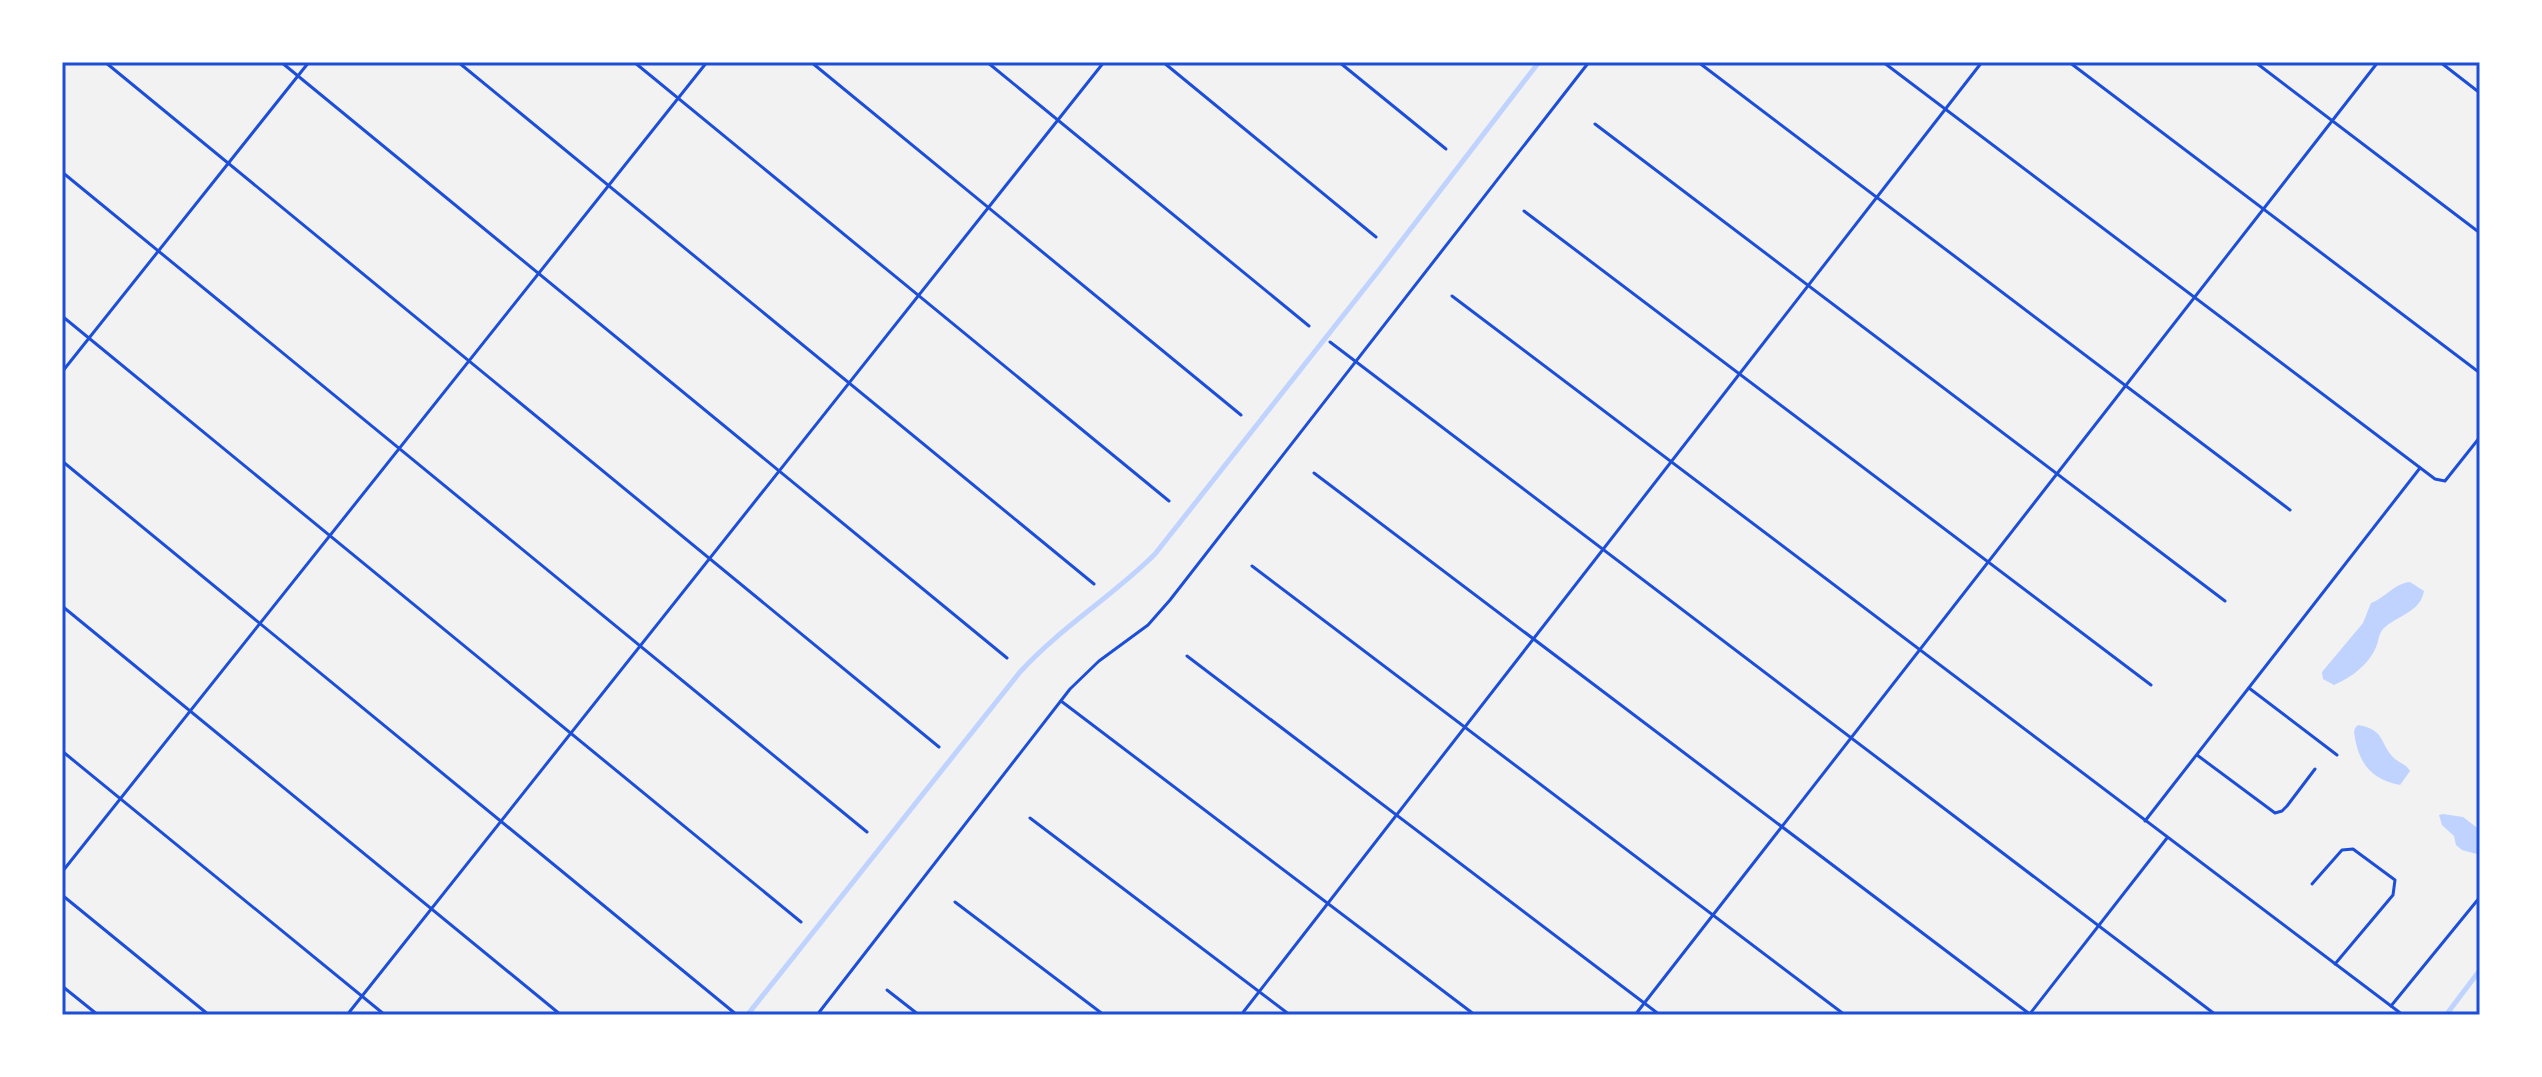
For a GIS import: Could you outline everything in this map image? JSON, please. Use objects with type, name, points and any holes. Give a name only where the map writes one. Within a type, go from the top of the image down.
[{"type":"street","points":[[105,62],[939,747]]},
{"type":"street","points":[[281,62],[1007,658]]},
{"type":"street","points":[[62,372],[309,62]]},
{"type":"street","points":[[458,62],[1094,584]]},
{"type":"street","points":[[634,62],[1169,501]]},
{"type":"street","points":[[62,872],[707,62]]},
{"type":"street","points":[[811,62],[1241,415]]},
{"type":"street","points":[[987,62],[1309,326]]},
{"type":"street","points":[[347,1015],[1104,62]]},
{"type":"street","points":[[1163,62],[1376,237]]},
{"type":"street","points":[[1339,62],[1446,149]]},
{"type":"street","points":[[817,1015],[1060,700],[1088,670],[1155,618],[1589,62]]},
{"type":"street","points":[[1698,62],[2290,510]]},
{"type":"street","points":[[1883,62],[2435,479],[2445,481],[2480,437]]},
{"type":"street","points":[[1241,1015],[1982,62]]},
{"type":"street","points":[[2069,62],[2480,373]]},
{"type":"street","points":[[2255,62],[2480,233]]},
{"type":"street","points":[[1635,1015],[2378,62]]},
{"type":"street","points":[[2440,62],[2480,93]]},
{"type":"street","points":[[1595,124],[2225,601]]},
{"type":"street","points":[[62,172],[867,832]]},
{"type":"street","points":[[1524,211],[2151,685]]},
{"type":"street","points":[[1452,296],[2403,1015]]},
{"type":"street","points":[[62,316],[801,922]]},
{"type":"street","points":[[1330,342],[2216,1015]]},
{"type":"street","points":[[62,461],[737,1015]]},
{"type":"street","points":[[2145,821],[2420,468]]},
{"type":"street","points":[[1314,473],[2030,1015],[2167,838]]},
{"type":"street","points":[[1252,566],[1845,1015]]},
{"type":"street","points":[[62,606],[561,1015]]},
{"type":"street","points":[[1187,656],[1660,1015]]},
{"type":"street","points":[[2249,688],[2337,755]]},
{"type":"street","points":[[1060,700],[1475,1015]]},
{"type":"street","points":[[62,751],[385,1015]]},
{"type":"street","points":[[2197,755],[2275,813],[2287,806],[2315,769]]},
{"type":"street","points":[[1030,818],[1290,1015]]},
{"type":"street","points":[[2312,884],[2342,850],[2353,849],[2395,880],[2393,895],[2335,964]]},
{"type":"street","points":[[62,895],[209,1015]]},
{"type":"street","points":[[2391,1006],[2480,897]]},
{"type":"street","points":[[955,902],[1104,1015]]},
{"type":"street","points":[[62,986],[98,1015]]},
{"type":"street","points":[[887,990],[919,1015]]},
{"type":"water","points":[[2410,582],[2424,591],[2422,598],[2413,609],[2383,629],[2364,665],[2334,685],[2323,679],[2322,672],[2363,623],[2371,603]]},
{"type":"water","points":[[2358,725],[2374,730],[2390,754],[2410,771],[2400,785],[2380,778],[2362,760],[2354,732]]},
{"type":"water","points":[[2439,815],[2463,817],[2480,830],[2480,855],[2456,845],[2454,836],[2442,825]]},
{"type":"waterway","points":[[748,1014],[1020,672],[1052,640],[1155,554],[1539,62]]},
{"type":"waterway","points":[[2446,1015],[2480,970]]}]
